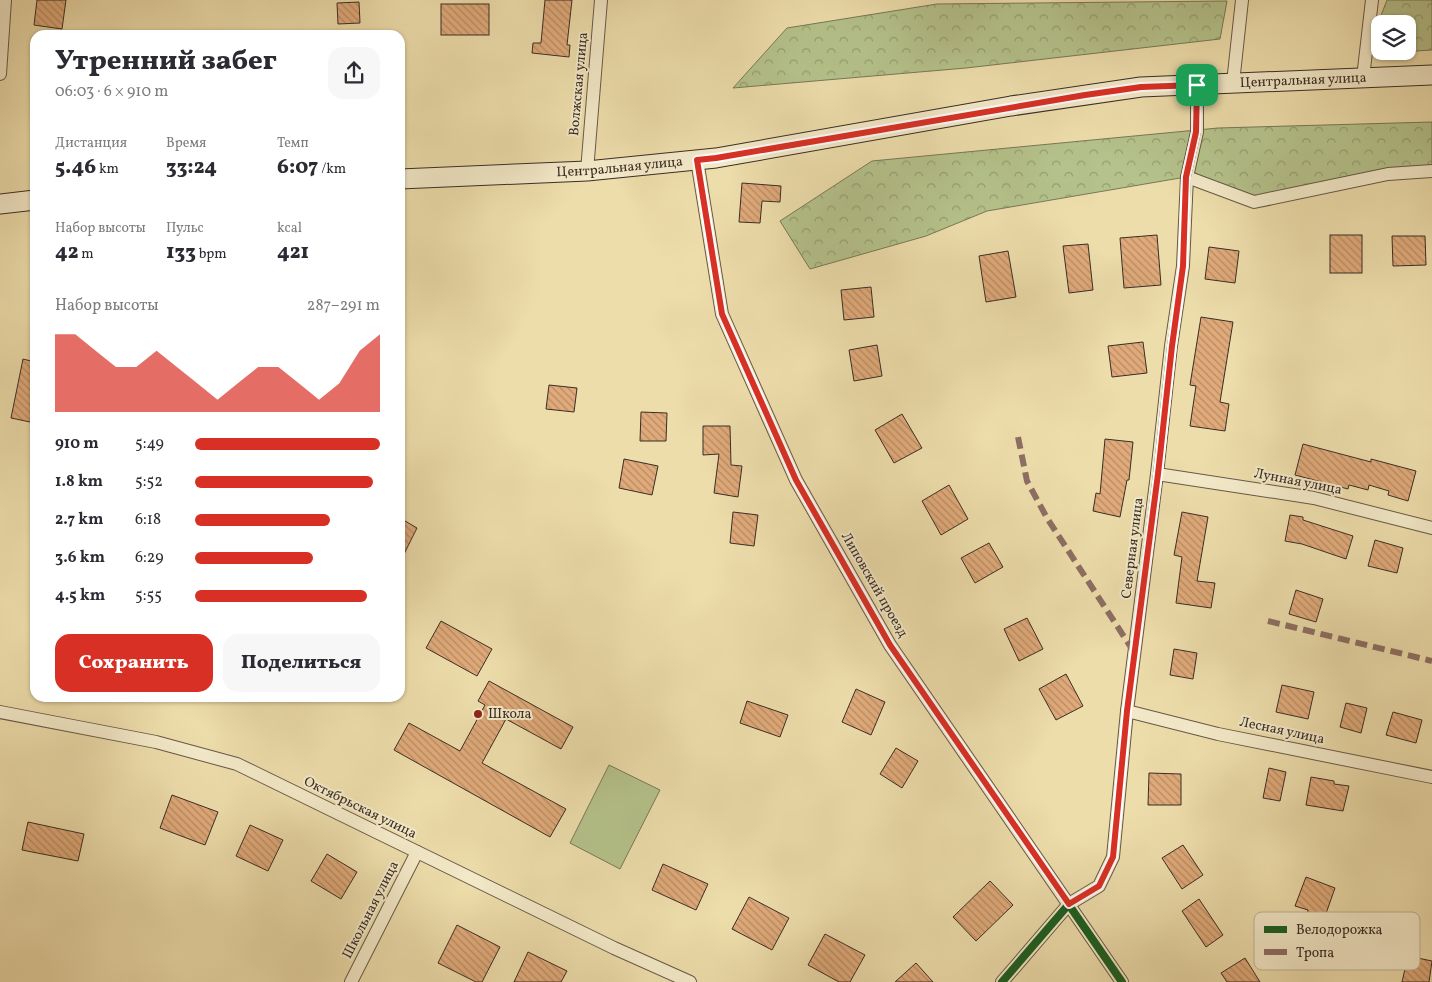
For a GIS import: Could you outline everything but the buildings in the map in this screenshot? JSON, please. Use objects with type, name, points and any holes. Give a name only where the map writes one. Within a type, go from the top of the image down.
[{"type":"main road","name":"Центральная улица","points":[[405,178],[587,171],[716,158],[1141,87],[1432,75]]},
{"type":"main road","points":[[0,204],[30,201]]},
{"type":"street","points":[[0,74],[5,0]]},
{"type":"street","name":"Волжская улица","points":[[587,171],[602,0]]},
{"type":"street","points":[[1233,83],[1242,0]]},
{"type":"street","points":[[1363,78],[1372,0]]},
{"type":"street","name":"Северная улица","points":[[1002,982],[1069,904],[1099,886],[1113,857],[1127,711],[1183,266],[1186,177],[1196,132],[1197,85]]},
{"type":"street","name":"Липовский проезд","points":[[697,160],[722,314],[796,480],[890,645],[1122,982]]},
{"type":"street","points":[[1186,177],[1254,202],[1388,174],[1432,171]]},
{"type":"street","name":"Лунная улица","points":[[1158,474],[1314,498],[1432,528]]},
{"type":"street","name":"Лесная улица","points":[[1127,711],[1218,734],[1432,777]]},
{"type":"street","name":"Октябрьская улица","points":[[0,712],[156,742],[236,764],[605,944],[690,982]]},
{"type":"street","name":"Школьная улица","points":[[351,982],[418,852]]},
{"type":"green space","points":[[1387,0],[1432,0],[1432,50],[1416,51],[1416,15],[1381,15]]},
{"type":"green space","points":[[1227,1],[1220,39],[966,68],[733,88],[787,28],[937,4]]},
{"type":"green space","points":[[1371,41],[1371,54],[1366,54]]},
{"type":"green space","points":[[1432,122],[1432,170],[1254,202],[1186,177],[987,211],[926,236],[810,269],[780,221],[872,161],[1218,128]]},
{"type":"green space","points":[[609,765],[660,790],[620,869],[570,843]]},
{"type":"marked path","points":[[1018,437],[1027,481],[1047,518],[1134,652]]},
{"type":"marked path","points":[[1268,621],[1432,661]]},
{"type":"cycle path","points":[[1002,982],[1069,904],[1099,886],[1113,857],[1127,711],[1171,346],[1183,266],[1187,177],[1197,132],[1197,85]]},
{"type":"cycle path","points":[[697,160],[722,314],[796,480],[890,645],[1122,982]]},
{"type":"place","name":"Школа","points":[[478,714]]},
{"type":"route","points":[[1197,85],[1196,132],[1186,177],[1183,266],[1127,711],[1113,857],[1099,886],[1069,904],[890,645],[796,480],[722,314],[697,160],[1011,106],[1141,87],[1197,85]]}]
